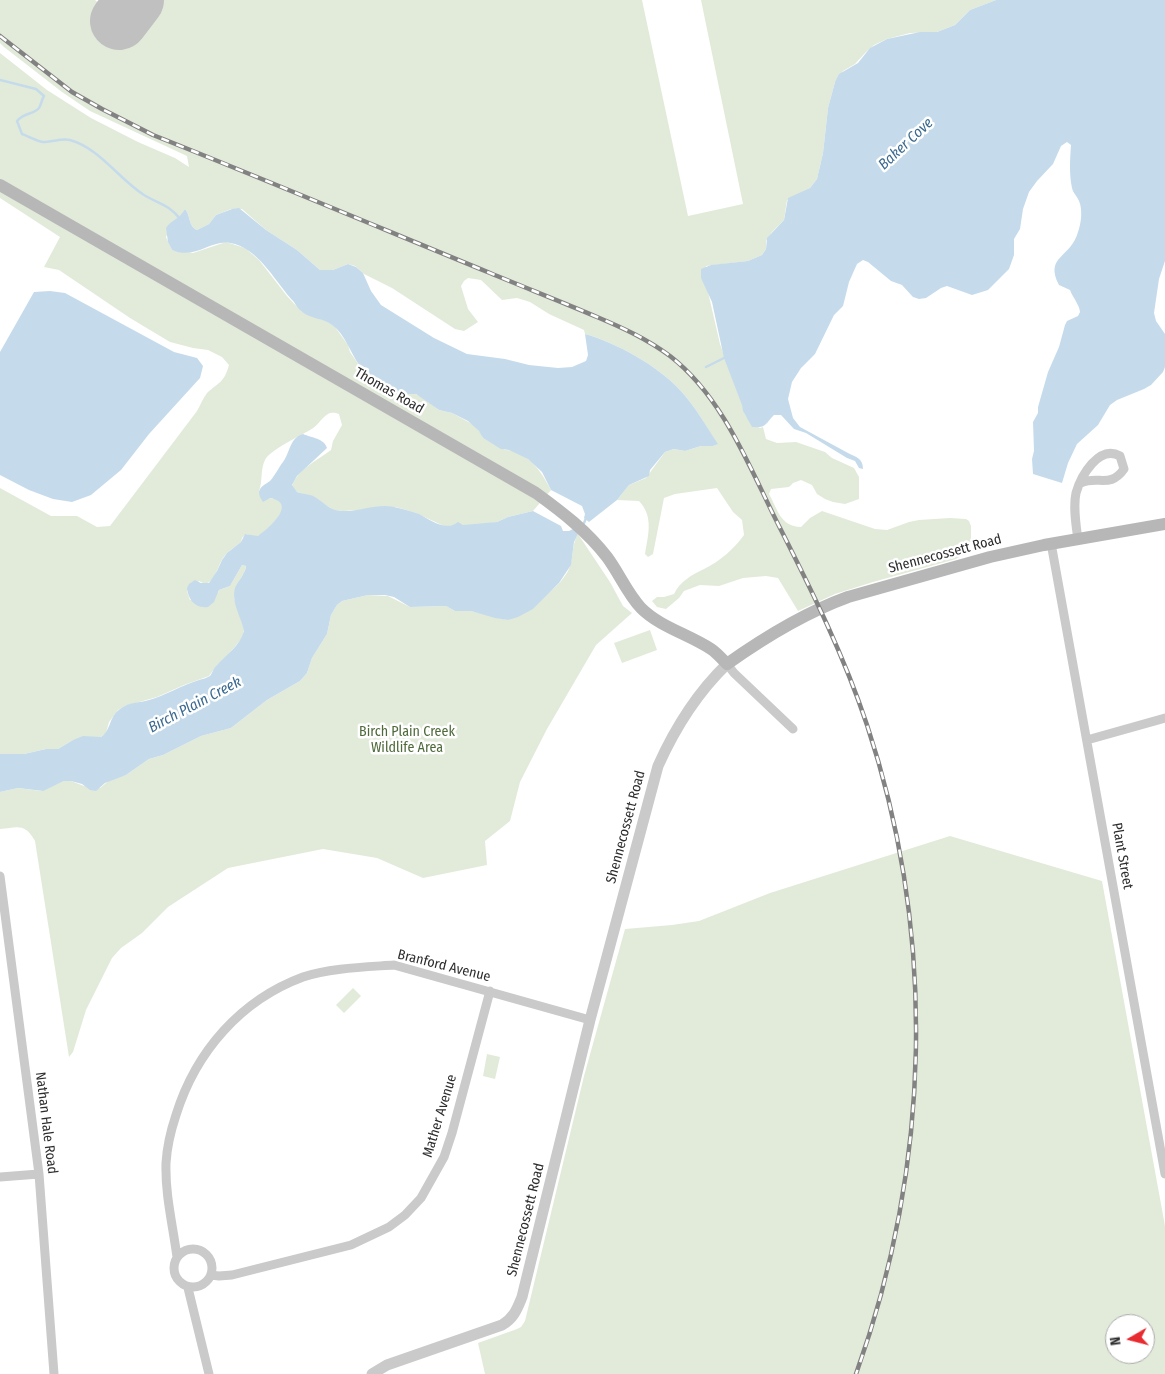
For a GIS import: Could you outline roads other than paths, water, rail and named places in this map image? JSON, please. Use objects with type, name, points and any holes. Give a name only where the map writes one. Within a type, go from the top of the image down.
[{"type":"main road","name":"Thomas Road","points":[[0,186],[536,493],[580,527],[606,556],[627,589],[642,608],[664,624],[712,649],[727,664]]},
{"type":"main road","name":"Shennecossett Road","points":[[727,664],[789,624],[839,600],[990,557],[1051,543],[1165,524]]},
{"type":"street","points":[[1078,540],[1076,494],[1081,483],[1099,456],[1108,453],[1120,456],[1124,469],[1116,477],[1107,481],[1081,483]]},
{"type":"street","name":"Plant Street","points":[[1051,543],[1165,1174]]},
{"type":"street","points":[[727,664],[734,673],[793,729]]},
{"type":"street","name":"Shennecossett Road","points":[[372,1374],[387,1365],[502,1324],[510,1320],[516,1312],[522,1297],[590,1020],[658,766],[666,748],[695,701],[712,678],[727,664]]},
{"type":"street","points":[[1087,740],[1165,718]]},
{"type":"street","name":"Nathan Hale Road","points":[[0,876],[39,1174],[54,1374]]},
{"type":"street","name":"Branford Avenue","points":[[177,1257],[167,1193],[166,1161],[170,1135],[178,1107],[202,1056],[246,1009],[280,986],[305,976],[374,966],[394,966],[412,969],[590,1020]]},
{"type":"street","name":"Mather Avenue","points":[[211,1275],[232,1275],[351,1245],[389,1227],[405,1215],[421,1198],[444,1156],[452,1133],[490,991]]},
{"type":"street","points":[[0,1177],[39,1174]]},
{"type":"street","points":[[174,1234],[188,1250]]},
{"type":"street","points":[[188,1250],[200,1250],[205,1253],[211,1263],[211,1275],[203,1285],[188,1288],[179,1282],[175,1276],[174,1263],[177,1257],[188,1250]]},
{"type":"street","points":[[188,1288],[209,1374]]},
{"type":"water","name":"Baker Cove","points":[[996,0],[1165,0],[1165,261],[1159,279],[1154,313],[1156,321],[1165,334],[1165,367],[1163,372],[1151,385],[1110,405],[1098,425],[1077,444],[1068,463],[1062,483],[1033,474],[1033,422],[1038,413],[1048,372],[1059,347],[1065,325],[1067,321],[1078,316],[1080,312],[1070,290],[1059,285],[1055,275],[1057,262],[1075,241],[1081,217],[1080,205],[1072,188],[1070,172],[1071,145],[1067,142],[1061,146],[1053,164],[1029,192],[1023,209],[1020,229],[1014,239],[1014,255],[1009,269],[988,290],[972,295],[947,286],[926,298],[919,299],[913,297],[902,285],[891,281],[868,262],[863,260],[857,264],[849,282],[843,306],[834,315],[815,354],[801,368],[792,382],[788,399],[793,418],[800,427],[858,458],[862,462],[863,469],[859,468],[855,461],[806,433],[794,429],[781,415],[774,415],[763,426],[752,427],[743,411],[724,358],[712,302],[701,278],[701,269],[711,265],[748,261],[762,255],[766,249],[767,238],[784,220],[788,198],[810,188],[817,179],[823,153],[828,108],[839,74],[858,63],[870,48],[887,39],[920,32],[937,32],[955,25],[970,10]]},
{"type":"water","points":[[239,208],[266,230],[297,250],[320,270],[333,270],[348,264],[356,267],[363,273],[371,291],[381,305],[434,338],[467,354],[558,368],[572,367],[586,361],[588,355],[585,334],[623,349],[649,364],[680,390],[718,444],[701,446],[685,451],[674,449],[665,452],[650,470],[649,476],[629,485],[617,500],[589,522],[584,518],[585,514],[582,506],[551,490],[542,472],[528,459],[509,450],[501,449],[483,438],[479,431],[468,421],[452,413],[439,410],[416,394],[402,394],[394,390],[388,392],[360,366],[337,329],[325,321],[304,314],[268,269],[244,248],[227,242],[189,253],[172,250],[168,242],[166,228],[185,209],[192,226],[197,230],[209,224],[216,215]]},
{"type":"water","points":[[50,291],[65,293],[174,352],[197,358],[203,366],[200,378],[149,434],[121,470],[91,495],[72,502],[53,499],[29,490],[0,475],[0,352],[34,292]]},
{"type":"water","points":[[303,434],[320,440],[327,448],[297,476],[292,485],[297,492],[313,496],[335,510],[348,511],[379,506],[393,507],[419,514],[433,522],[448,526],[458,522],[463,525],[497,522],[508,517],[533,511],[561,526],[563,531],[573,529],[578,534],[574,542],[571,565],[559,583],[533,609],[508,620],[471,611],[455,611],[446,606],[410,607],[394,597],[385,595],[368,595],[342,601],[331,615],[327,634],[312,658],[307,673],[300,681],[267,700],[231,728],[201,736],[163,755],[149,759],[126,775],[105,783],[96,791],[90,790],[82,784],[64,781],[43,791],[18,788],[0,792],[0,754],[24,754],[46,749],[58,749],[83,736],[101,737],[107,731],[116,712],[120,709],[209,677],[216,666],[236,646],[244,631],[235,604],[234,594],[246,566],[242,565],[230,586],[219,590],[214,602],[208,607],[196,605],[189,596],[187,588],[195,580],[201,583],[209,583],[227,553],[241,542],[245,534],[258,536],[279,516],[281,505],[278,501],[270,498],[263,502],[259,492],[273,477],[295,438]]},
{"type":"waterway","points":[[0,80],[36,89],[44,96],[37,110],[17,121],[22,134],[43,142],[70,140],[80,144],[100,157],[144,195],[168,208],[181,220]]},
{"type":"waterway","name":"Birch Plain Creek","points":[[706,367],[724,358]]},
{"type":"waterway","name":"Birch Plain Creek","points":[[584,523],[587,516]]},
{"type":"railway","points":[[0,36],[72,92],[153,135],[635,334],[670,356],[689,373],[721,413],[804,576],[858,699],[890,805],[905,886],[914,968],[916,1050],[911,1132],[899,1214],[881,1295],[856,1374]]},
{"type":"park label","name":"Birch Plain Creek Wildlife Area","points":[[407,740]]}]
